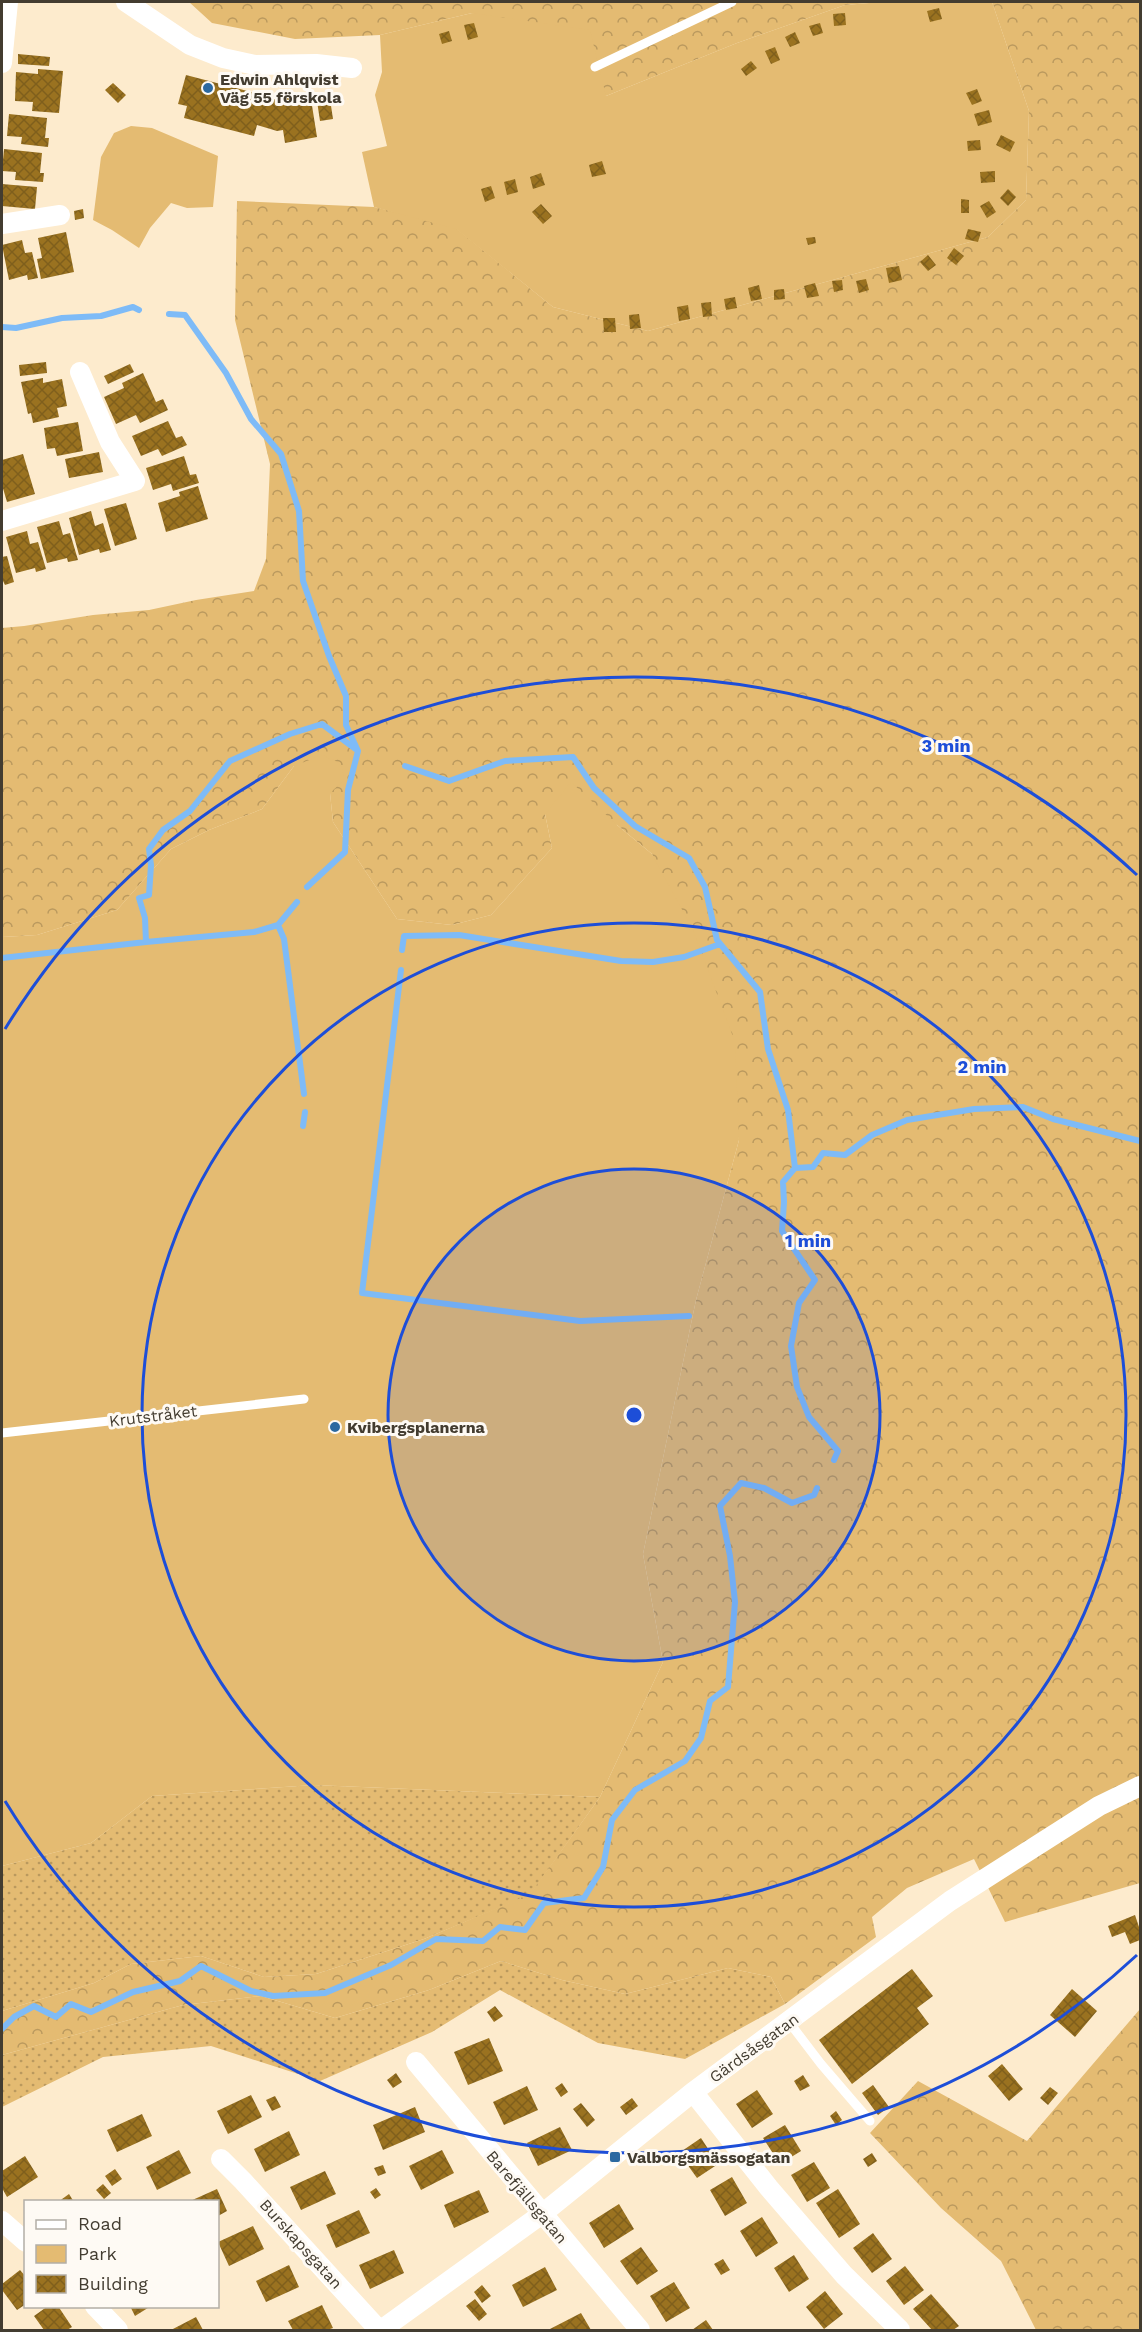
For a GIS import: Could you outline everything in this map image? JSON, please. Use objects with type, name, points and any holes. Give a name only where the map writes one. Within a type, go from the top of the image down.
[{"type":"street","points":[[2,63],[8,2]]},
{"type":"street","points":[[126,2],[190,45],[223,58],[255,65],[316,64],[352,68]]},
{"type":"street","points":[[2,224],[60,215]]},
{"type":"street","points":[[2,521],[135,481],[110,442],[80,372]]},
{"type":"street","name":"Gärdsåsgatan","points":[[380,2331],[542,2214],[693,2092],[950,1901],[1099,1806],[1140,1786]]},
{"type":"street","name":"Barefjällsgatan","points":[[416,2062],[640,2331]]},
{"type":"street","points":[[693,2092],[844,2275],[900,2331]]},
{"type":"street","name":"Burskapsgatan","points":[[221,2159],[380,2331]]},
{"type":"street","points":[[2,2221],[24,2240]]},
{"type":"street","points":[[96,2308],[118,2331]]},
{"type":"lane","points":[[595,67],[732,2]]},
{"type":"lane","name":"Krutstråket","points":[[2,1433],[304,1399]]},
{"type":"lane","points":[[789,2022],[821,2064],[870,2121]]},
{"type":"green space","points":[[189,2],[881,2],[845,5],[737,43],[606,96],[472,13],[380,35],[295,39],[212,23]]},
{"type":"green space","points":[[881,2],[992,2],[1029,111],[1026,200],[988,237],[648,331],[553,307],[456,229],[374,207],[362,152],[387,146],[375,95],[382,72],[380,35],[472,13],[590,30],[606,96],[737,43],[845,5]]},
{"type":"green space","points":[[992,2],[1140,2],[1140,1883],[1005,1922],[974,1859],[907,1888],[872,1917],[876,1937],[785,2004],[771,1977],[728,1968],[625,1994],[562,1980],[501,1961],[429,1990],[335,2018],[261,1996],[183,2005],[2,2055],[2,2011],[94,1983],[131,1964],[201,1956],[264,1977],[316,1974],[424,1939],[530,1894],[600,1797],[663,1662],[643,1554],[696,1300],[739,1140],[652,854],[617,825],[545,814],[552,848],[491,915],[452,925],[397,919],[333,822],[330,793],[294,766],[262,809],[209,830],[171,849],[117,910],[37,935],[2,937],[2,628],[93,615],[149,610],[254,591],[266,559],[270,464],[235,320],[237,201],[374,207],[452,225],[553,307],[648,331],[988,237],[1026,200],[1029,111]]},
{"type":"green space","points":[[131,126],[152,128],[218,156],[213,207],[187,208],[171,203],[150,228],[139,248],[93,220],[101,157],[114,133]]},
{"type":"green space","name":"Kvibergsplanerna","points":[[322,755],[340,763],[345,779],[330,793],[333,822],[397,919],[452,925],[491,915],[552,848],[545,814],[571,782],[652,854],[693,930],[735,1042],[739,1140],[696,1300],[643,1554],[663,1662],[600,1797],[314,1785],[152,1796],[91,1843],[2,1866],[2,937],[37,935],[117,910],[171,849],[209,830],[262,809],[294,766]]},
{"type":"green space","points":[[314,1785],[600,1797],[530,1895],[424,1939],[316,1974],[264,1977],[201,1956],[131,1964],[94,1983],[2,2011],[2,1866],[91,1843],[152,1796]]},
{"type":"green space","points":[[501,1961],[562,1980],[625,1994],[728,1968],[771,1977],[785,2004],[685,2059],[598,2043],[500,1990],[432,2032],[320,2081],[211,2046],[103,2057],[2,2107],[2,2055],[183,2005],[261,1996],[335,2018],[429,1990]]},
{"type":"green space","points":[[1140,2009],[1140,2330],[1036,2330],[1001,2261],[941,2208],[870,2133],[918,2081],[1027,2141]]},
{"type":"building","points":[[939,8],[942,19],[930,22],[927,11]]},
{"type":"building","points":[[845,13],[846,25],[834,26],[833,14]]},
{"type":"building","points":[[474,23],[478,37],[468,40],[464,25]]},
{"type":"building","points":[[820,23],[823,33],[813,36],[809,26]]},
{"type":"building","points":[[449,31],[452,41],[442,44],[439,34]]},
{"type":"building","points":[[795,32],[800,43],[790,47],[785,37]]},
{"type":"building","points":[[775,47],[780,60],[771,64],[765,51]]},
{"type":"building","points":[[18,54],[50,57],[49,66],[18,64]]},
{"type":"building","points":[[751,61],[757,68],[746,76],[741,69]]},
{"type":"building","points":[[38,69],[63,71],[59,113],[32,111],[33,102],[15,101],[16,72],[38,74]]},
{"type":"building","points":[[186,75],[278,99],[310,93],[317,137],[285,143],[283,130],[277,131],[257,125],[254,136],[184,118],[187,106],[178,104]]},
{"type":"building","points":[[113,83],[126,95],[118,103],[105,90]]},
{"type":"building","points":[[977,89],[982,101],[972,105],[966,93]]},
{"type":"building","points":[[330,99],[333,119],[320,121],[317,101]]},
{"type":"building","points":[[989,110],[992,122],[978,126],[974,114]]},
{"type":"building","points":[[9,114],[47,118],[45,138],[49,138],[48,147],[21,144],[22,137],[7,136]]},
{"type":"building","points":[[1001,135],[1015,142],[1010,152],[996,145]]},
{"type":"building","points":[[980,140],[981,150],[968,151],[967,141]]},
{"type":"building","points":[[4,149],[42,153],[40,173],[44,173],[43,182],[15,180],[16,172],[2,171]]},
{"type":"building","points":[[602,161],[606,174],[592,177],[589,165]]},
{"type":"building","points":[[995,171],[995,182],[981,183],[980,172]]},
{"type":"building","points":[[541,173],[545,185],[533,189],[530,177]]},
{"type":"building","points":[[515,179],[518,192],[507,195],[504,182]]},
{"type":"building","points":[[2,184],[37,187],[35,209],[2,206]]},
{"type":"building","points":[[491,186],[495,198],[485,202],[481,189]]},
{"type":"building","points":[[1008,189],[1016,197],[1008,206],[1000,198]]},
{"type":"building","points":[[961,199],[969,200],[969,213],[961,213]]},
{"type":"building","points":[[989,201],[996,212],[987,218],[980,206]]},
{"type":"building","points":[[541,204],[552,216],[543,224],[532,212]]},
{"type":"building","points":[[83,209],[84,218],[75,220],[74,211]]},
{"type":"building","points":[[968,229],[981,232],[978,242],[965,239]]},
{"type":"building","points":[[66,232],[74,272],[41,279],[37,259],[42,258],[38,238]]},
{"type":"building","points":[[815,237],[816,243],[808,245],[806,238]]},
{"type":"building","points":[[22,240],[25,253],[32,252],[38,278],[28,280],[27,275],[9,280],[2,245]]},
{"type":"building","points":[[954,248],[964,256],[956,265],[947,258]]},
{"type":"building","points":[[928,255],[936,265],[928,271],[920,262]]},
{"type":"building","points":[[899,266],[902,280],[889,283],[886,268]]},
{"type":"building","points":[[866,279],[869,290],[859,293],[856,281]]},
{"type":"building","points":[[842,280],[843,290],[834,292],[832,281]]},
{"type":"building","points":[[815,283],[819,296],[807,298],[804,286]]},
{"type":"building","points":[[759,285],[762,299],[751,301],[748,288]]},
{"type":"building","points":[[784,289],[785,299],[774,300],[774,290]]},
{"type":"building","points":[[735,297],[737,308],[726,310],[724,299]]},
{"type":"building","points":[[711,302],[712,316],[703,317],[701,303]]},
{"type":"building","points":[[688,305],[690,319],[679,321],[677,307]]},
{"type":"building","points":[[639,314],[641,328],[630,329],[629,315]]},
{"type":"building","points":[[603,318],[615,318],[616,332],[604,332]]},
{"type":"building","points":[[46,362],[47,373],[20,376],[19,365]]},
{"type":"building","points":[[130,364],[134,372],[108,384],[104,376]]},
{"type":"building","points":[[143,373],[156,402],[163,399],[168,410],[140,423],[136,415],[116,424],[104,397],[124,388],[122,383]]},
{"type":"building","points":[[43,378],[43,383],[62,379],[67,406],[57,408],[59,417],[33,423],[31,413],[28,414],[21,382]]},
{"type":"building","points":[[168,421],[176,438],[182,436],[187,445],[162,456],[158,449],[141,456],[132,436]]},
{"type":"building","points":[[78,422],[83,451],[57,456],[55,448],[47,449],[44,428]]},
{"type":"building","points":[[99,452],[103,472],[69,478],[65,459]]},
{"type":"building","points":[[23,454],[35,494],[7,502],[2,485],[2,460]]},
{"type":"building","points":[[184,456],[190,475],[196,474],[199,483],[173,491],[171,484],[153,490],[146,468]]},
{"type":"building","points":[[198,486],[208,519],[166,532],[158,503],[180,496],[179,492]]},
{"type":"building","points":[[126,503],[137,539],[115,546],[104,509]]},
{"type":"building","points":[[91,511],[95,526],[103,523],[111,550],[100,553],[99,549],[79,555],[69,518]]},
{"type":"building","points":[[59,521],[63,535],[70,533],[78,560],[68,562],[67,558],[47,563],[37,527]]},
{"type":"building","points":[[27,531],[30,544],[38,542],[46,569],[36,572],[35,568],[16,573],[6,537]]},
{"type":"building","points":[[7,556],[14,582],[5,585],[2,582],[2,557]]},
{"type":"building","points":[[1135,1915],[1140,1930],[1140,1940],[1130,1944],[1125,1932],[1112,1937],[1108,1926]]},
{"type":"building","points":[[912,1969],[933,1996],[917,2008],[929,2024],[852,2084],[819,2040]]},
{"type":"building","points":[[1072,1989],[1097,2011],[1075,2037],[1050,2015]]},
{"type":"building","points":[[495,2006],[503,2016],[494,2022],[487,2012]]},
{"type":"building","points":[[489,2038],[503,2071],[468,2085],[454,2052]]},
{"type":"building","points":[[1002,2064],[1023,2089],[1009,2101],[988,2076]]},
{"type":"building","points":[[396,2073],[402,2082],[393,2088],[387,2080]]},
{"type":"building","points":[[803,2075],[810,2086],[800,2091],[794,2081]]},
{"type":"building","points":[[562,2083],[568,2092],[561,2097],[555,2088]]},
{"type":"building","points":[[873,2085],[889,2107],[878,2115],[862,2093]]},
{"type":"building","points":[[527,2086],[538,2110],[504,2125],[493,2102]]},
{"type":"building","points":[[1050,2087],[1058,2093],[1048,2105],[1040,2098]]},
{"type":"building","points":[[757,2090],[773,2114],[752,2128],[736,2104]]},
{"type":"building","points":[[251,2095],[262,2117],[228,2134],[217,2111]]},
{"type":"building","points":[[275,2096],[281,2107],[272,2111],[266,2100]]},
{"type":"building","points":[[632,2098],[638,2106],[626,2115],[620,2107]]},
{"type":"building","points":[[581,2103],[595,2120],[587,2127],[573,2109]]},
{"type":"building","points":[[415,2107],[425,2132],[383,2150],[373,2125]]},
{"type":"building","points":[[836,2111],[842,2120],[836,2125],[830,2116]]},
{"type":"building","points":[[142,2114],[152,2136],[117,2152],[107,2130]]},
{"type":"building","points":[[785,2125],[801,2151],[780,2164],[763,2138]]},
{"type":"building","points":[[560,2127],[572,2150],[538,2166],[527,2143]]},
{"type":"building","points":[[289,2131],[300,2155],[265,2172],[254,2149]]},
{"type":"building","points":[[701,2138],[718,2164],[697,2178],[679,2153]]},
{"type":"building","points":[[179,2150],[191,2173],[157,2190],[146,2167]]},
{"type":"building","points":[[442,2150],[454,2173],[421,2190],[409,2166]]},
{"type":"building","points":[[872,2153],[877,2161],[868,2167],[863,2159]]},
{"type":"building","points":[[25,2156],[38,2177],[7,2197],[2,2188],[2,2171]]},
{"type":"building","points":[[814,2162],[830,2188],[807,2202],[791,2175]]},
{"type":"building","points":[[383,2165],[386,2173],[378,2176],[374,2168]]},
{"type":"building","points":[[115,2169],[122,2179],[112,2186],[105,2176]]},
{"type":"building","points":[[325,2171],[336,2194],[301,2210],[290,2187]]},
{"type":"building","points":[[732,2177],[747,2203],[725,2216],[710,2190]]},
{"type":"building","points":[[103,2184],[111,2193],[104,2199],[96,2190]]},
{"type":"building","points":[[376,2188],[381,2195],[375,2199],[370,2192]]},
{"type":"building","points":[[217,2189],[227,2211],[219,2215],[219,2200],[192,2200]]},
{"type":"building","points":[[838,2189],[860,2224],[839,2238],[816,2203]]},
{"type":"building","points":[[479,2190],[489,2212],[454,2228],[444,2205]]},
{"type":"building","points":[[69,2194],[73,2200],[61,2200]]},
{"type":"building","points":[[619,2204],[634,2229],[604,2248],[589,2223]]},
{"type":"building","points":[[359,2210],[370,2233],[336,2248],[326,2225]]},
{"type":"building","points":[[762,2217],[778,2243],[756,2257],[740,2231]]},
{"type":"building","points":[[253,2226],[264,2249],[229,2266],[219,2242]]},
{"type":"building","points":[[873,2233],[892,2259],[872,2273],[853,2248]]},
{"type":"building","points":[[641,2247],[658,2271],[637,2285],[620,2261]]},
{"type":"building","points":[[394,2250],[404,2273],[370,2289],[359,2265]]},
{"type":"building","points":[[794,2255],[809,2279],[789,2292],[774,2268]]},
{"type":"building","points":[[723,2259],[730,2270],[721,2275],[714,2264]]},
{"type":"building","points":[[289,2265],[299,2287],[266,2302],[256,2281]]},
{"type":"building","points":[[905,2266],[924,2290],[904,2305],[886,2281]]},
{"type":"building","points":[[545,2267],[557,2290],[523,2307],[512,2285]]},
{"type":"building","points":[[20,2270],[24,2275],[24,2305],[17,2310],[2,2290],[2,2284]]},
{"type":"building","points":[[674,2282],[690,2308],[666,2322],[650,2296]]},
{"type":"building","points":[[482,2285],[491,2296],[482,2303],[474,2292]]},
{"type":"building","points":[[825,2291],[843,2314],[824,2329],[806,2307]]},
{"type":"building","points":[[931,2294],[959,2326],[953,2330],[932,2330],[913,2309]]},
{"type":"building","points":[[475,2299],[487,2314],[479,2321],[466,2306]]},
{"type":"building","points":[[322,2305],[333,2328],[293,2330],[288,2321]]},
{"type":"building","points":[[45,2308],[59,2308],[72,2327],[67,2330],[44,2330],[34,2316]]},
{"type":"building","points":[[131,2308],[148,2308],[135,2316]]},
{"type":"building","points":[[581,2313],[591,2330],[548,2330]]},
{"type":"building","points":[[196,2317],[203,2330],[171,2330]]},
{"type":"building","points":[[706,2320],[713,2330],[692,2330]]},
{"type":"waterway","points":[[2,327],[16,328],[62,318],[101,316],[133,307],[139,310]]},
{"type":"waterway","points":[[169,314],[185,315],[226,373],[251,419],[281,454],[299,511],[303,581],[329,656],[346,696],[346,725],[358,751],[348,790],[345,852],[307,887]]},
{"type":"waterway","points":[[2,958],[146,942],[145,918],[139,898],[149,895],[151,865],[149,849],[163,830],[190,811],[230,761],[290,734],[322,724],[357,750]]},
{"type":"waterway","points":[[405,766],[449,781],[505,761],[573,757],[594,788],[635,826],[689,858],[705,887],[717,940],[760,992],[768,1049],[788,1110],[795,1168]]},
{"type":"waterway","points":[[146,942],[254,932],[278,925],[297,902]]},
{"type":"waterway","points":[[278,925],[284,939],[304,1094]]},
{"type":"waterway","points":[[402,950],[404,936],[459,935],[621,961],[653,962],[684,957],[720,944]]},
{"type":"waterway","points":[[401,970],[362,1293],[580,1321],[689,1316]]},
{"type":"waterway","points":[[834,1460],[838,1451],[809,1417],[797,1387],[791,1346],[799,1303],[815,1280],[782,1231],[783,1182],[795,1168],[813,1167],[823,1153],[845,1155],[872,1135],[907,1120],[974,1109],[1023,1107],[1053,1119],[1140,1141]]},
{"type":"waterway","points":[[303,1126],[305,1112]]},
{"type":"waterway","points":[[2,2029],[14,2017],[34,2006],[56,2017],[71,2004],[91,2012],[133,1992],[180,1981],[201,1966],[251,1991],[273,1996],[325,1993],[391,1965],[436,1939],[483,1941],[500,1927],[525,1930],[544,1903],[584,1898],[603,1867],[612,1820],[635,1790],[685,1761],[701,1738],[710,1701],[728,1687],[735,1602],[730,1556],[720,1506],[741,1483],[764,1488],[792,1503],[814,1495],[817,1488]]},
{"type":"place","name":"Edwin Ahlqvist Väg 55 förskola","points":[[208,88]]},
{"type":"place","name":"Kvibergsplanerna","points":[[335,1427]]},
{"type":"place","name":"Valborgsmässogatan","points":[[615,2157]]}]
